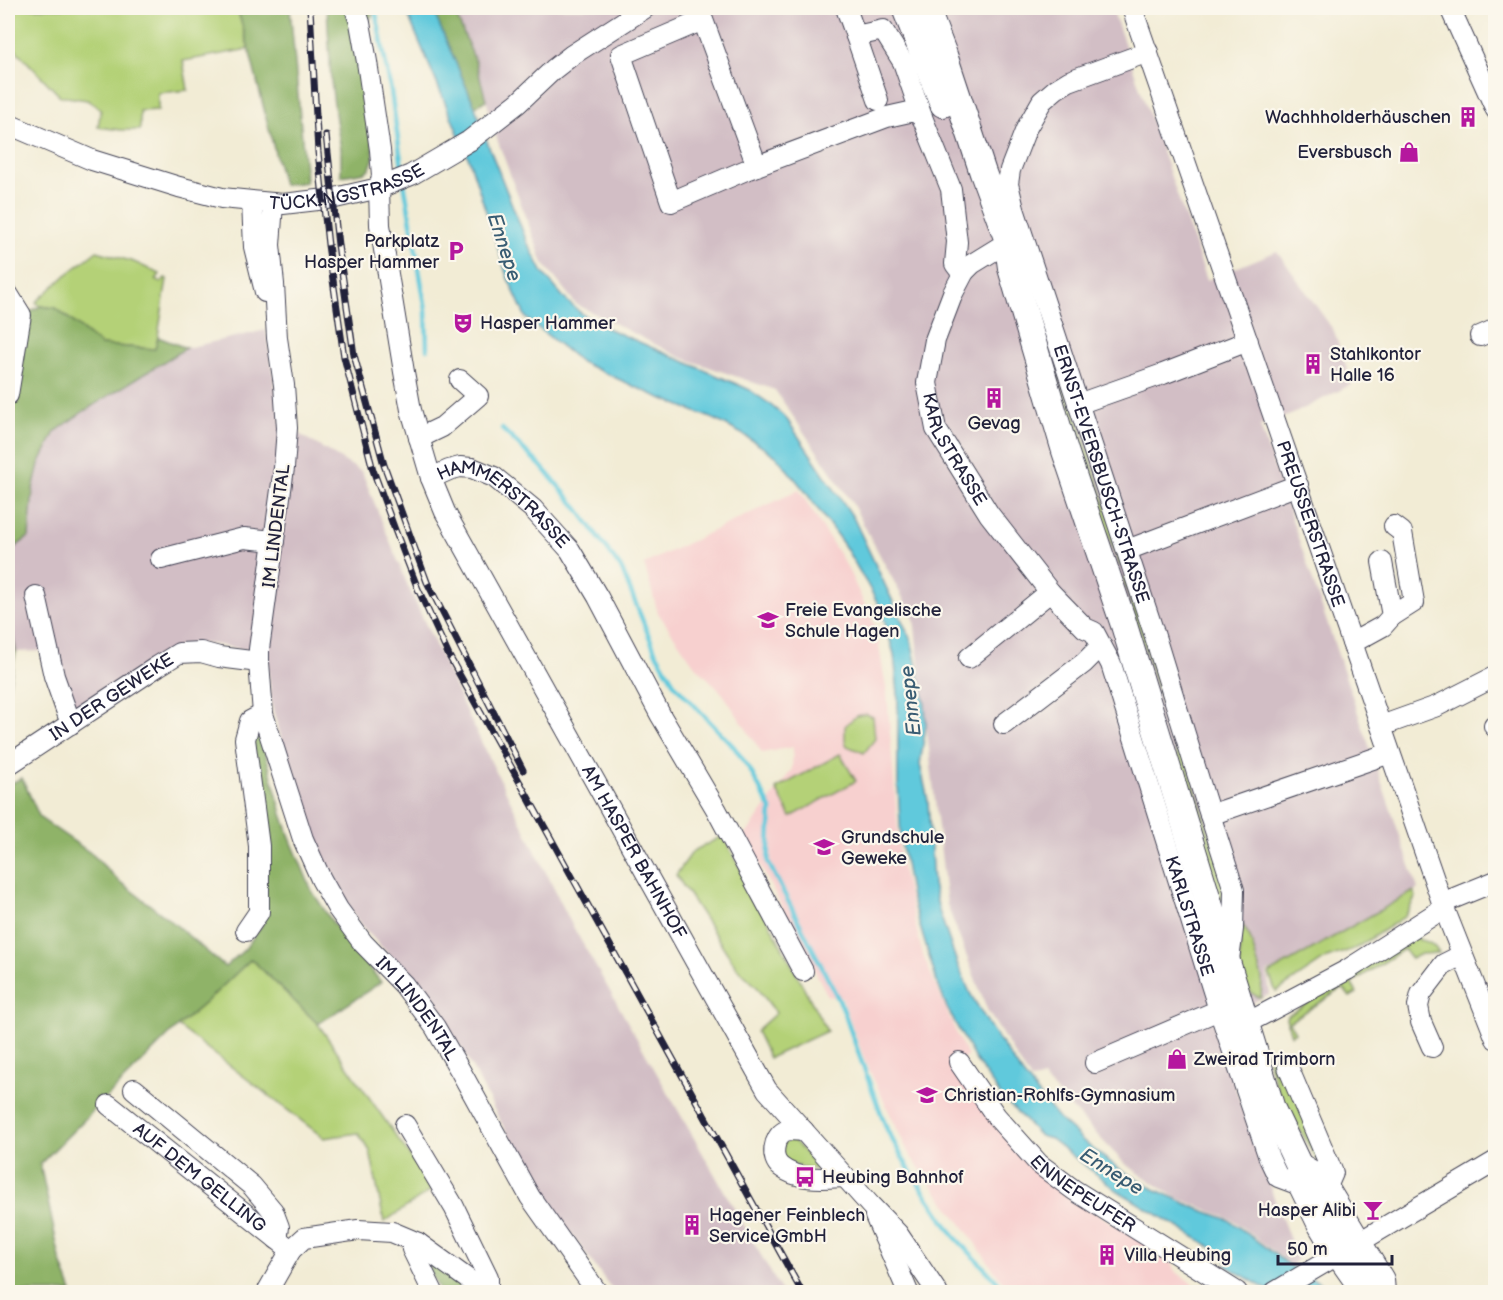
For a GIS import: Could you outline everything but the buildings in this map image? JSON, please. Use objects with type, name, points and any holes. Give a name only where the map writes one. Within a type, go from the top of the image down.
[{"type":"main road","points":[[905,8],[1004,258],[1065,451],[1123,622],[1229,965],[1236,1027],[1272,1109],[1349,1249],[1365,1293]]},
{"type":"main road","points":[[926,8],[1007,238],[1004,258]]},
{"type":"main road","points":[[1349,1249],[1381,1280],[1382,1293]]},
{"type":"street","name":"HAMMERSTRASSE","points":[[355,8],[360,23],[382,176],[386,185],[380,225],[393,310],[411,410],[430,478],[460,467],[472,468],[494,477],[533,509],[570,550],[598,597],[661,717],[716,809],[803,971]]},
{"type":"street","name":"TÜCKINGSTRASSE","points":[[8,124],[92,160],[222,198],[273,204],[320,201],[386,185],[436,161],[469,141],[497,120],[572,55],[645,8]]},
{"type":"street","points":[[846,8],[878,100]]},
{"type":"street","name":"PREUSSERSTRASSE","points":[[1132,8],[1443,905],[1496,1039]]},
{"type":"street","points":[[1450,8],[1496,110]]},
{"type":"street","points":[[757,166],[703,20],[621,55],[670,202],[887,117],[914,111],[922,117]]},
{"type":"street","points":[[856,36],[883,30],[903,62],[951,189],[957,242],[955,264],[964,272]]},
{"type":"street","name":"ERNST-EVERSBUSCH-STRASSE","points":[[1148,52],[1070,81],[1042,101],[1026,129],[1010,170],[1008,183],[1014,209],[1154,630],[1234,890],[1229,965]]},
{"type":"street","name":"IM LINDENTAL","points":[[252,202],[254,247],[277,338]]},
{"type":"street","name":"IM LINDENTAL","points":[[273,204],[270,245],[287,428],[259,649],[263,714],[303,839],[332,899],[363,943],[404,985],[435,1027],[530,1197],[597,1293]]},
{"type":"street","name":"KARLSTRASSE","points":[[1004,258],[972,264],[964,272],[953,292],[935,340],[927,383],[936,429],[989,514],[1050,592],[1098,639],[1111,664],[1220,1010],[1236,1027]]},
{"type":"street","points":[[8,294],[21,315],[8,395]]},
{"type":"street","points":[[1078,404],[1248,341]]},
{"type":"street","points":[[419,438],[442,427],[478,396],[460,380]]},
{"type":"street","name":"AM HASPER BAHNHOF","points":[[430,478],[451,522],[767,1090],[898,1234],[938,1293]]},
{"type":"street","points":[[1127,550],[1298,485]]},
{"type":"street","points":[[1353,643],[1383,626],[1392,616],[1414,602],[1402,531],[1394,526]]},
{"type":"street","points":[[161,559],[244,538],[274,541]]},
{"type":"street","points":[[1382,562],[1392,616]]},
{"type":"street","points":[[969,658],[1050,592]]},
{"type":"street","points":[[36,596],[54,676],[71,724]]},
{"type":"street","points":[[1004,724],[1084,663],[1098,639],[1123,622]]},
{"type":"street","name":"IN DER GEWEKE","points":[[8,765],[179,653],[201,652],[219,657],[259,662]]},
{"type":"street","points":[[1381,726],[1437,706],[1496,676]]},
{"type":"street","points":[[246,931],[259,912],[260,846],[245,739],[250,721],[263,714]]},
{"type":"street","points":[[1210,815],[1390,753]]},
{"type":"street","points":[[1236,1027],[1347,970],[1443,905],[1496,881]]},
{"type":"street","points":[[1432,1047],[1421,1023],[1418,1006],[1421,994],[1444,964],[1462,955]]},
{"type":"street","points":[[1095,1063],[1220,1010]]},
{"type":"street","name":"ENNEPEUFER","points":[[958,1062],[996,1116],[1040,1164],[1074,1190],[1237,1293]]},
{"type":"street","points":[[1288,1067],[1333,1173],[1309,1180]]},
{"type":"street","points":[[135,1089],[252,1186],[273,1211],[284,1244],[267,1293]]},
{"type":"street","name":"AUF DEM GELLING","points":[[109,1105],[284,1244]]},
{"type":"street","points":[[284,1244],[304,1238],[358,1230],[392,1232],[418,1243],[486,1293],[488,1277],[454,1207],[405,1125]]},
{"type":"street","points":[[804,1131],[792,1130],[778,1136],[774,1155],[778,1166],[805,1177],[845,1177]]},
{"type":"street","points":[[1275,1293],[1496,1161]]},
{"type":"street","name":"AM HASPER BAHNHOF","points":[[871,1206],[908,1293]]},
{"type":"street","points":[[418,1243],[412,1249],[433,1293]]},
{"type":"shaded area","points":[[453,8],[1112,8],[1207,280],[1277,251],[1334,331],[1352,384],[1293,414],[1260,426],[1418,889],[1267,973],[1270,994],[1213,1023],[1297,1258],[1292,1266],[1233,1220],[1175,1197],[1125,1164],[1043,1078],[1031,1080],[988,1012],[947,905],[914,619],[851,501],[775,390],[680,357],[576,304],[543,263],[497,139],[476,63]],"holes":[[[1176,751],[1228,894],[1181,781]]]},
{"type":"shaded area","points":[[266,330],[281,423],[362,472],[408,586],[465,709],[572,925],[782,1292],[614,1292],[531,1179],[466,1056],[426,994],[360,924],[332,881],[310,835],[272,707],[266,653],[206,643],[180,645],[62,718],[42,651],[16,652],[8,609],[8,552],[29,537],[33,489],[39,464],[55,432],[84,411],[186,348]]},
{"type":"shaded area","points":[[799,490],[846,565],[876,628],[887,694],[900,858],[922,953],[968,1056],[953,1064],[995,1125],[1072,1202],[1084,1206],[1167,1256],[1175,1271],[1204,1292],[1015,1292],[1007,1286],[909,1154],[865,1061],[842,998],[828,996],[745,836],[792,769],[793,747],[762,753],[723,694],[693,663],[658,613],[644,564]]},
{"type":"green space","points":[[8,8],[237,8],[249,49],[183,61],[188,90],[158,93],[158,110],[140,111],[140,130],[98,127],[101,109],[87,100],[60,96],[8,42]]},
{"type":"green space","points":[[237,8],[290,8],[306,182],[283,185]]},
{"type":"green space","points":[[327,8],[377,8],[359,35],[374,157],[370,168],[365,172],[341,176],[341,149],[331,81]]},
{"type":"green space","points":[[432,8],[453,8],[476,63],[486,100],[475,107]]},
{"type":"green space","points":[[1014,223],[1125,564],[1120,566],[1069,439]]},
{"type":"green space","points":[[97,251],[134,262],[160,274],[156,280],[161,283],[165,278],[167,279],[156,349],[101,345],[56,308],[40,306],[36,302]]},
{"type":"green space","points":[[40,306],[56,308],[101,345],[155,349],[158,337],[186,348],[84,411],[55,432],[39,464],[33,489],[29,537],[8,552],[8,420],[26,314]]},
{"type":"green space","points":[[1129,576],[1227,889],[1228,929],[1181,781],[1176,751],[1123,578]]},
{"type":"green space","points":[[8,609],[16,652],[8,691]]},
{"type":"green space","points":[[866,714],[873,717],[875,739],[864,753],[847,746],[845,726],[856,716]]},
{"type":"green space","points":[[258,726],[282,814],[312,891],[331,920],[381,982],[318,1024],[251,959],[178,1026],[40,1164],[60,1259],[72,1292],[8,1292],[8,785],[22,778],[40,818],[92,854],[119,881],[225,967],[245,949],[262,925],[249,738]]},
{"type":"green space","points":[[840,754],[856,781],[791,817],[776,789]]},
{"type":"green space","points":[[723,836],[827,1031],[769,1058],[756,1031],[776,1013],[757,987],[737,968],[676,875],[693,851]]},
{"type":"green space","points":[[1414,891],[1416,897],[1405,916],[1356,948],[1327,958],[1276,992],[1269,974],[1273,971]]},
{"type":"green space","points":[[1242,924],[1250,937],[1262,978],[1261,998],[1252,993],[1242,976],[1239,955]]},
{"type":"green space","points":[[1418,936],[1419,940],[1431,944],[1439,953],[1421,954],[1411,959],[1404,949],[1351,983],[1357,993],[1350,997],[1343,988],[1289,1022],[1295,1032],[1291,1035],[1287,1016],[1403,943]]},
{"type":"green space","points":[[252,958],[318,1024],[433,1189],[384,1222],[370,1151],[358,1133],[324,1138],[178,1026]]},
{"type":"green space","points":[[1280,1058],[1327,1169],[1325,1174],[1278,1092],[1268,1059]]},
{"type":"green space","points":[[792,1138],[820,1170],[782,1161],[783,1144]]},
{"type":"green space","points":[[432,1261],[473,1292],[440,1292],[427,1264]]},
{"type":"water","name":"Ennepe","points":[[405,8],[432,8],[475,107],[527,242],[543,273],[565,299],[582,314],[602,326],[748,389],[767,402],[786,418],[853,517],[911,640],[925,702],[926,725],[920,764],[928,801],[933,884],[939,911],[971,995],[1023,1075],[1059,1119],[1118,1168],[1154,1189],[1229,1220],[1289,1265],[1336,1292],[1271,1292],[1228,1267],[1224,1256],[1118,1191],[1051,1139],[1040,1136],[1001,1096],[975,1059],[947,1008],[911,897],[901,841],[898,785],[898,693],[894,654],[881,609],[844,545],[776,456],[716,420],[581,362],[526,318],[507,276],[469,159]]},
{"type":"waterway","points":[[375,8],[391,91],[403,174]]},
{"type":"waterway","points":[[404,182],[426,310],[427,349]]},
{"type":"waterway","points":[[502,429],[540,465],[575,505],[622,570],[655,651],[675,685],[734,747],[750,770],[771,809],[768,862],[842,1006],[888,1132],[910,1171],[954,1236],[1007,1292]]},
{"type":"railway","points":[[310,8],[318,152],[344,357],[373,470],[395,530],[418,589],[449,656],[802,1292]]},
{"type":"railway","points":[[326,135],[338,245],[354,355],[384,465],[427,582],[523,770]]},
{"type":"place","name":"Wachhholderhäuschen","points":[[1468,117]]},
{"type":"place","name":"Eversbusch","points":[[1409,152]]},
{"type":"place","name":"Parkplatz Hasper Hammer","points":[[456,251]]},
{"type":"place","name":"Hasper Hammer","points":[[463,323]]},
{"type":"place","name":"Stahlkontor Halle 16","points":[[1313,364]]},
{"type":"place","name":"Gevag","points":[[994,398]]},
{"type":"place","name":"Freie Evangelische Schule Hagen","points":[[768,620]]},
{"type":"place","name":"Grundschule Geweke","points":[[824,847]]},
{"type":"place","name":"Zweirad Trimborn","points":[[1177,1059]]},
{"type":"place","name":"Christian-Rohlfs-Gymnasium","points":[[927,1095]]},
{"type":"place","name":"Heubing Bahnhof","points":[[805,1177]]},
{"type":"place","name":"Hasper Alibi","points":[[1373,1210]]},
{"type":"place","name":"Hagener Feinblech Service GmbH","points":[[692,1225]]},
{"type":"place","name":"Villa Heubing","points":[[1107,1255]]}]
